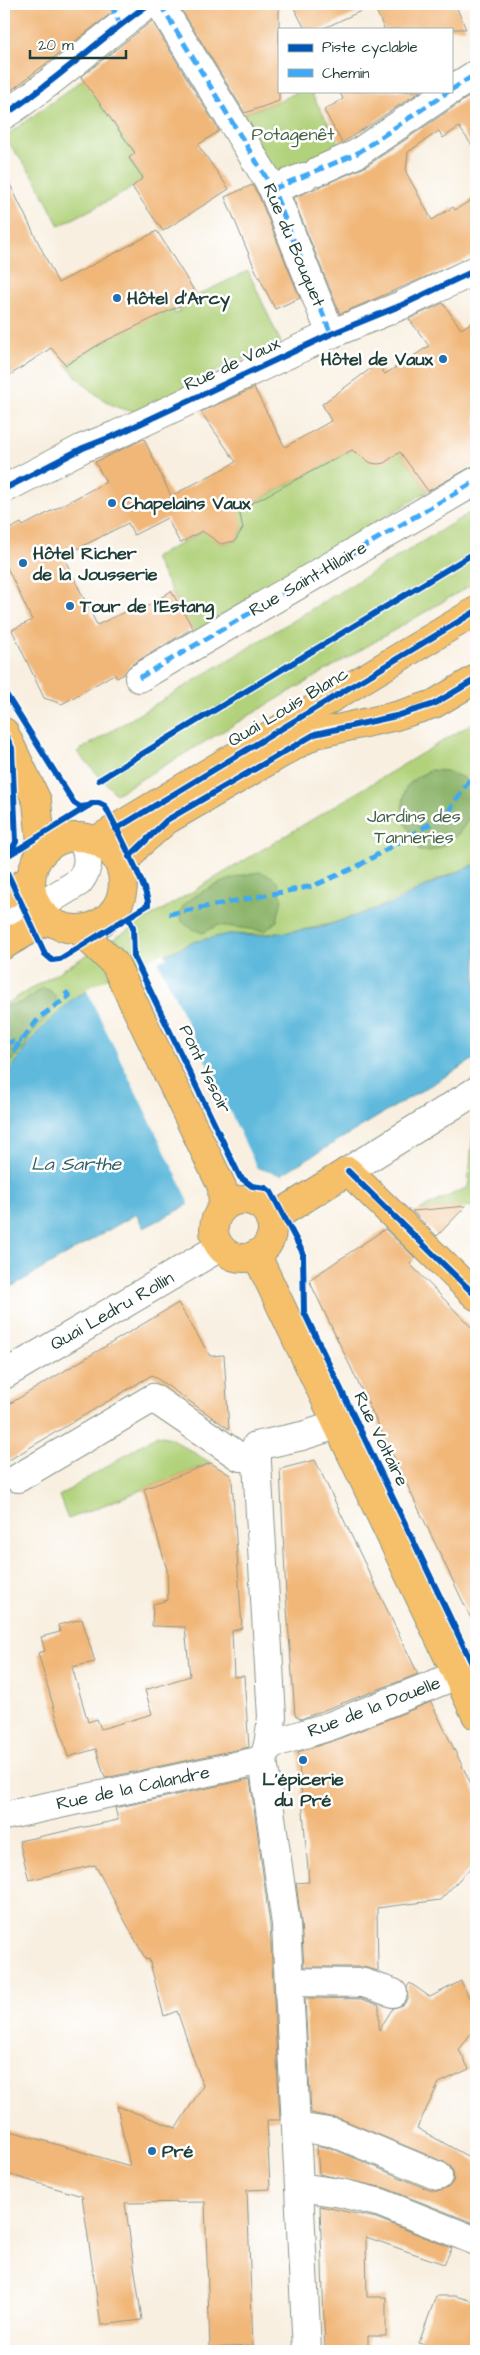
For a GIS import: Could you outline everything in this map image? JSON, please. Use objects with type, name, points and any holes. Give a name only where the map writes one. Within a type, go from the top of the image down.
[{"type":"main road","name":"Quai Louis Blanc","points":[[42,853],[62,839],[86,839],[476,611]]},
{"type":"main road","name":"Quai Louis Blanc","points":[[129,857],[167,820],[315,734],[396,716],[434,704],[476,679]]},
{"type":"main road","points":[[4,732],[37,801],[42,853],[36,863],[31,879],[33,898],[43,913],[63,927],[78,929],[96,925],[110,940]]},
{"type":"main road","points":[[37,801],[86,839],[111,852],[129,857],[123,893],[110,940]]},
{"type":"main road","points":[[4,895],[31,879]]},
{"type":"main road","points":[[4,945],[43,913]]},
{"type":"main road","name":"Pont Yssoir","points":[[78,929],[110,940],[229,1198]]},
{"type":"main road","points":[[270,1220],[348,1171],[476,1296]]},
{"type":"main road","points":[[229,1198],[252,1202],[260,1206],[270,1220],[272,1230],[269,1240],[256,1254],[250,1257],[230,1255],[220,1247],[215,1238],[213,1229],[216,1218],[229,1198]]},
{"type":"main road","name":"Rue Voltaire","points":[[256,1254],[337,1424],[466,1668],[476,1715]]},
{"type":"street","points":[[4,115],[36,94],[116,14],[149,4]]},
{"type":"street","name":"Rue du Bouquet","points":[[160,4],[273,189],[331,334]]},
{"type":"street","points":[[452,89],[476,74]]},
{"type":"street","points":[[273,189],[356,154],[447,92]]},
{"type":"street","name":"Rue de Vaux","points":[[4,490],[84,448],[116,436],[331,334],[402,305],[476,270]]},
{"type":"street","name":"Rue Saint-Hilaire","points":[[140,678],[476,481]]},
{"type":"street","points":[[4,928],[43,913],[75,885],[84,874],[88,856],[85,846],[86,839]]},
{"type":"street","points":[[348,1171],[476,1091]]},
{"type":"street","name":"Quai Ledru Rollin","points":[[4,1375],[220,1247]]},
{"type":"street","points":[[18,1478],[153,1398],[240,1457],[257,1457]]},
{"type":"street","points":[[307,2351],[286,1924],[266,1753],[272,1717],[256,1446],[302,1436],[337,1424]]},
{"type":"street","name":"Rue de la Douelle","points":[[266,1753],[466,1668]]},
{"type":"street","name":"Rue de la Calandre","points":[[4,1816],[266,1753]]},
{"type":"street","points":[[289,1982],[364,1983],[393,1993]]},
{"type":"street","points":[[296,2127],[335,2133],[438,2176]]},
{"type":"street","points":[[299,2187],[341,2193],[381,2203],[476,2241]]},
{"type":"green space","points":[[84,79],[135,153],[129,158],[143,178],[127,191],[59,226],[36,180],[4,137]]},
{"type":"green space","name":"Potagenêt","points":[[297,92],[311,92],[344,151],[279,178],[237,116],[280,101]]},
{"type":"green space","points":[[248,271],[281,343],[196,380],[181,395],[143,410],[121,409],[110,404],[90,389],[66,365],[103,342],[172,308],[175,314],[180,311],[177,305]]},
{"type":"green space","points":[[396,446],[428,491],[195,633],[154,558],[209,528],[214,539],[221,544],[235,541],[243,528],[236,512],[357,447],[371,462],[384,463]]},
{"type":"green space","points":[[476,509],[476,582],[116,794],[77,752]]},
{"type":"green space","name":"Jardins des Tanneries","points":[[476,721],[476,864],[386,904],[337,922],[286,932],[229,934],[48,1023],[4,1078],[4,1005]]},
{"type":"green space","points":[[431,770],[446,771],[464,778],[471,791],[472,806],[464,826],[449,842],[440,848],[419,851],[416,840],[405,821],[403,802],[406,787],[417,777]]},
{"type":"green space","points":[[260,872],[273,877],[278,883],[282,899],[277,921],[265,931],[218,925],[203,933],[185,924],[180,914],[185,905],[197,895],[231,879]]},
{"type":"green space","points":[[43,988],[52,992],[56,997],[52,1010],[31,1035],[24,1049],[12,1060],[4,1074],[4,1007],[23,1002]]},
{"type":"green space","points":[[474,1124],[476,1133],[476,1206],[419,1210],[468,1187]]},
{"type":"green space","points":[[157,1435],[170,1438],[211,1463],[68,1519],[59,1496]]},
{"type":"water","name":"La Sarthe","points":[[476,864],[476,1058],[280,1175],[257,1168],[144,1228],[136,1214],[4,1291],[4,1078],[38,1032],[75,997],[193,942],[229,934],[257,936],[319,928],[394,903]]},
{"type":"pier","points":[[164,952],[167,958],[158,962],[257,1168],[283,1176],[280,1178],[257,1171],[189,1207],[188,1199],[86,989]]},
{"type":"building","points":[[4,4],[123,4],[4,96]]},
{"type":"building","points":[[178,4],[279,4],[279,101],[245,113]]},
{"type":"building","points":[[292,4],[455,4],[466,29],[384,28],[374,5],[324,28],[304,28]]},
{"type":"building","points":[[152,21],[219,131],[198,145],[229,189],[163,231],[132,187],[143,178],[129,158],[135,153],[81,77]]},
{"type":"building","points":[[340,92],[419,92],[342,143],[324,110],[343,99]]},
{"type":"building","points":[[476,92],[476,151],[459,127],[443,138],[439,131],[408,152],[406,172],[432,220],[453,207],[455,210],[476,197],[476,255],[340,314],[293,198],[365,167]]},
{"type":"building","name":"Hôtel d'Arcy","points":[[4,172],[58,283],[157,231],[198,297],[103,342],[66,365],[51,348],[4,379]]},
{"type":"building","points":[[252,185],[259,196],[300,298],[275,309],[255,269],[225,197]]},
{"type":"building","points":[[443,303],[461,329],[476,320],[476,464],[428,491],[400,452],[384,463],[378,464],[371,463],[352,450],[239,510],[243,528],[235,541],[221,544],[202,531],[180,543],[167,518],[134,535],[128,523],[63,556],[97,625],[137,606],[140,611],[171,591],[193,628],[131,665],[124,674],[117,678],[114,674],[62,704],[44,698],[12,630],[32,620],[4,561],[4,532],[21,523],[23,526],[106,482],[95,462],[144,439],[171,496],[236,462],[201,412],[254,388],[285,447],[331,421],[322,404],[377,364],[385,374],[429,346],[409,319]]},
{"type":"building","points":[[466,1206],[437,1236],[412,1211],[413,1211]]},
{"type":"building","points":[[385,1229],[415,1258],[410,1264],[476,1332],[476,1629],[309,1280]]},
{"type":"building","points":[[178,1303],[210,1356],[224,1355],[229,1429],[152,1375],[4,1463],[4,1407]]},
{"type":"building","points":[[315,1460],[418,1674],[301,1719],[295,1715],[286,1595],[280,1469]]},
{"type":"building","points":[[211,1463],[230,1475],[232,1480],[242,1628],[232,1631],[234,1677],[244,1676],[249,1747],[105,1778],[96,1749],[68,1757],[38,1653],[45,1651],[41,1637],[60,1632],[58,1625],[82,1619],[95,1662],[72,1667],[88,1722],[97,1719],[101,1729],[152,1714],[145,1690],[190,1676],[185,1627],[152,1626],[153,1604],[168,1600],[167,1570],[144,1489]]},
{"type":"building","points":[[431,1702],[476,1794],[476,1862],[440,1900],[377,1908],[378,1971],[364,1967],[304,1967],[296,1883],[309,1882],[298,1752],[336,1740]]},
{"type":"building","points":[[250,1779],[270,1925],[280,2120],[267,2120],[270,2189],[247,2190],[253,2346],[210,2348],[205,2202],[125,2203],[142,2320],[101,2325],[82,2196],[4,2173],[4,2129],[130,2166],[117,2106],[176,2128],[203,2086],[177,2011],[164,2016],[149,1959],[146,1960],[95,1865],[29,1880],[19,1841],[118,1820],[115,1808]]},
{"type":"building","points":[[461,1981],[476,2011],[476,2026],[459,2050],[469,2069],[439,2083],[417,2128],[476,2161],[476,2224],[385,2188],[319,2174],[317,2146],[331,2148],[432,2191],[448,2188],[453,2182],[454,2174],[451,2167],[444,2162],[341,2119],[311,2113],[305,1998],[361,1999],[379,2005],[379,2030],[393,2008],[403,2005],[408,1999],[407,1987],[410,1983],[430,1997]]},
{"type":"building","points":[[320,2206],[376,2218],[452,2248],[444,2264],[366,2237],[367,2297],[386,2297],[386,2336],[368,2336],[368,2351],[325,2351]]},
{"type":"building","points":[[436,2296],[455,2296],[476,2302],[476,2351],[446,2351],[419,2343]]},
{"type":"marked path","points":[[111,4],[120,24]]},
{"type":"marked path","points":[[160,4],[273,189],[331,334]]},
{"type":"marked path","points":[[452,89],[476,74]]},
{"type":"marked path","points":[[273,189],[356,154],[448,92]]},
{"type":"marked path","points":[[139,678],[476,481]]},
{"type":"marked path","points":[[169,914],[313,886],[358,866],[447,814],[476,770]]},
{"type":"marked path","points":[[4,1063],[40,1017],[69,996],[65,991]]},
{"type":"marked path","points":[[4,1043],[22,1040]]},
{"type":"cycle path","points":[[4,115],[41,89],[112,31],[149,4]]},
{"type":"cycle path","points":[[4,489],[83,448],[116,435],[331,334],[402,305],[476,270]]},
{"type":"cycle path","points":[[99,780],[476,552]]},
{"type":"cycle path","points":[[116,829],[476,611]]},
{"type":"cycle path","points":[[129,857],[167,820],[315,734],[396,716],[434,704],[476,679]]},
{"type":"cycle path","points":[[4,691],[74,803],[80,807],[88,806]]},
{"type":"cycle path","points":[[4,732],[12,748],[16,842],[10,852]]},
{"type":"cycle path","points":[[4,858],[93,803],[99,803],[105,806],[130,856],[143,886],[148,905],[60,959],[52,960],[45,954],[4,866]]},
{"type":"cycle path","points":[[129,919],[133,927],[134,957],[240,1177],[252,1186],[266,1188],[271,1192],[303,1253],[304,1312],[476,1672]]},
{"type":"cycle path","points":[[348,1171],[476,1296]]},
{"type":"place","name":"Hôtel d'Arcy","points":[[117,298]]},
{"type":"place","name":"Hôtel de Vaux","points":[[443,359]]},
{"type":"place","name":"Chapelains Vaux","points":[[112,503]]},
{"type":"place","name":"Hôtel Richer de la Jousserie","points":[[23,563]]},
{"type":"place","name":"Tour de l'Estang","points":[[70,606]]},
{"type":"place","name":"L'épicerie du Pré","points":[[303,1760]]},
{"type":"place","name":"Pré","points":[[152,2151]]}]
